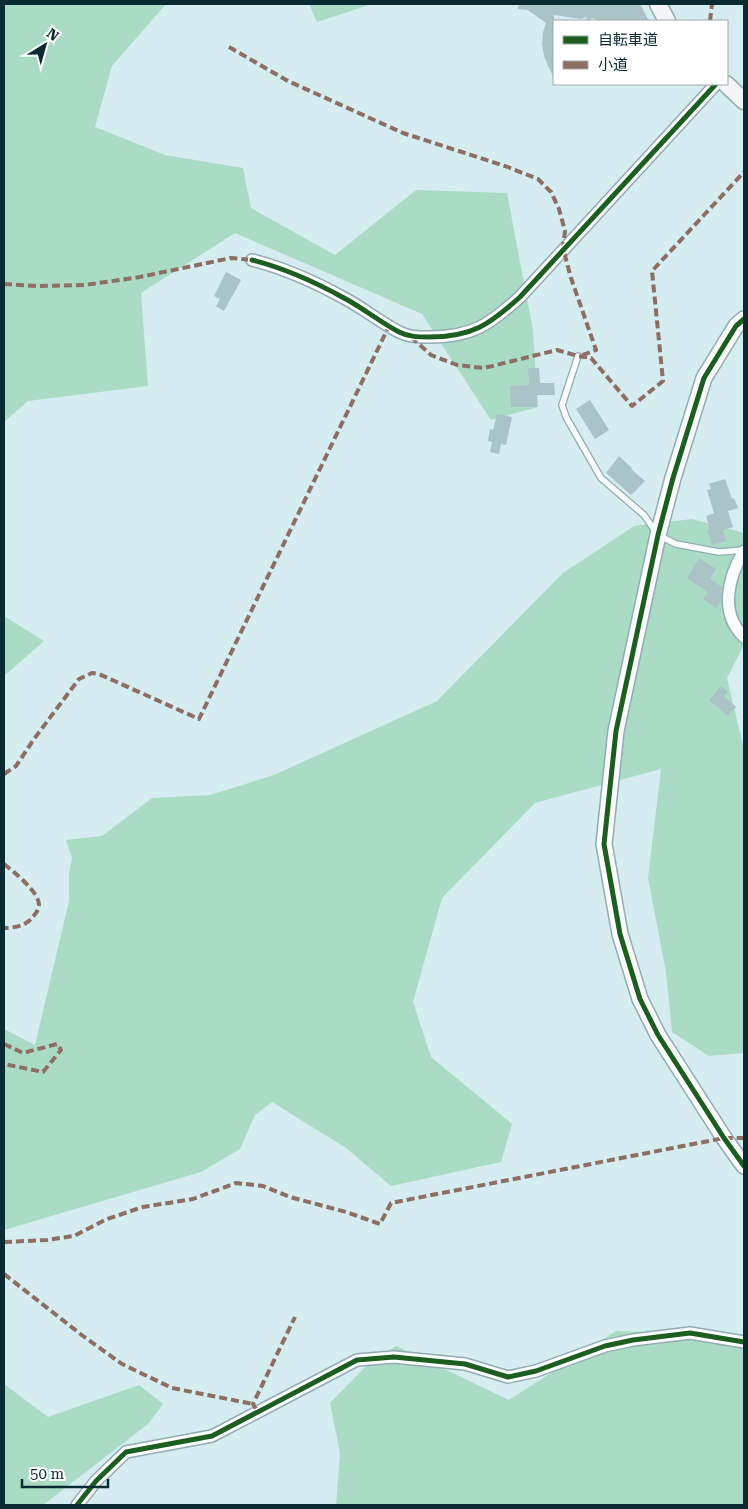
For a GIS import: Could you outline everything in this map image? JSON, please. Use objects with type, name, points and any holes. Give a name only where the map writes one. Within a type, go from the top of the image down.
[{"type":"main road","points":[[658,4],[666,20]]},
{"type":"main road","points":[[727,85],[744,101]]},
{"type":"street","points":[[252,260],[276,266],[308,280],[345,298],[411,337],[459,336],[481,328],[520,297],[715,85]]},
{"type":"street","points":[[744,319],[736,326],[704,378],[673,478],[658,536],[616,731],[604,844],[620,934],[640,999],[658,1035],[744,1166]]},
{"type":"street","points":[[744,551],[738,562],[727,597],[730,616],[744,637]]},
{"type":"street","points":[[77,1505],[96,1481],[126,1452],[212,1436],[357,1360],[394,1357],[466,1364],[508,1377],[536,1372],[605,1346],[633,1340],[690,1333],[744,1342]]},
{"type":"lane","points":[[578,356],[562,405],[566,417],[601,478],[644,515],[658,536],[676,544],[719,552],[744,551]]},
{"type":"green space","points":[[4,4],[166,4],[112,66],[95,127],[165,155],[243,168],[251,208],[335,255],[416,190],[507,193],[533,330],[538,407],[491,420],[422,314],[235,233],[141,293],[148,386],[28,401],[4,422]]},
{"type":"green space","points":[[309,4],[372,4],[317,22]]},
{"type":"green space","points":[[692,519],[744,533],[744,645],[727,678],[744,750],[744,1053],[709,1056],[672,1032],[666,972],[648,878],[661,769],[535,803],[442,898],[413,1002],[431,1057],[512,1124],[501,1162],[391,1186],[346,1148],[272,1102],[255,1115],[240,1149],[201,1172],[4,1230],[4,1029],[35,1045],[69,901],[69,873],[72,858],[66,840],[102,836],[152,798],[210,795],[274,775],[437,701],[563,573],[634,526]]},
{"type":"green space","points":[[4,616],[44,641],[4,676]]},
{"type":"green space","points":[[616,1331],[744,1335],[744,1505],[336,1505],[340,1453],[330,1403],[367,1365],[396,1346],[509,1400]]},
{"type":"green space","points":[[4,1384],[48,1417],[139,1385],[163,1404],[148,1424],[43,1505],[4,1505]]},
{"type":"building","points":[[519,4],[640,4],[648,20],[597,20],[592,18],[588,20],[586,17],[581,19],[554,15],[553,77],[544,56],[542,44],[546,23],[528,10],[518,9]]},
{"type":"building","points":[[226,272],[241,280],[224,311],[216,306],[220,299],[214,296]]},
{"type":"building","points":[[528,368],[539,368],[540,383],[554,383],[555,395],[537,395],[537,407],[511,407],[510,386],[529,385]]},
{"type":"building","points":[[590,400],[609,430],[595,439],[576,409]]},
{"type":"building","points":[[497,414],[512,417],[506,445],[501,444],[499,454],[490,452],[492,442],[488,441],[490,429],[493,430]]},
{"type":"building","points":[[619,456],[645,481],[631,495],[606,473]]},
{"type":"building","points":[[725,479],[732,499],[734,498],[738,508],[728,511],[733,527],[723,530],[726,541],[712,545],[707,529],[710,529],[706,516],[714,513],[707,490],[711,489],[709,484]]},
{"type":"building","points":[[699,558],[716,569],[710,579],[722,587],[721,601],[716,608],[703,599],[708,592],[687,578]]},
{"type":"building","points":[[721,686],[728,692],[724,696],[736,707],[728,716],[709,700]]},
{"type":"marked path","points":[[710,20],[712,4]]},
{"type":"marked path","points":[[229,47],[288,81],[403,133],[505,166],[538,179],[551,192],[559,209],[565,231],[563,248],[571,278],[596,350],[580,356]]},
{"type":"marked path","points":[[411,337],[431,355],[457,365],[484,368],[557,350],[591,358],[632,406],[663,381],[652,271],[744,172]]},
{"type":"marked path","points":[[4,284],[36,286],[85,285],[140,277],[231,258],[252,260]]},
{"type":"marked path","points":[[4,774],[16,766],[79,679],[92,673],[99,674],[199,719],[389,326]]},
{"type":"marked path","points":[[4,864],[31,888],[39,905],[36,913],[23,925],[4,928]]},
{"type":"marked path","points":[[4,1044],[23,1053],[57,1044],[61,1050],[43,1072],[4,1064]]},
{"type":"marked path","points":[[4,1242],[47,1240],[74,1236],[107,1219],[143,1207],[193,1199],[236,1183],[263,1186],[290,1197],[346,1212],[380,1224],[391,1203],[724,1138],[744,1138]]},
{"type":"marked path","points":[[4,1274],[122,1364],[172,1388],[253,1404]]},
{"type":"marked path","points":[[256,1409],[253,1404],[295,1317]]},
{"type":"cycle path","points":[[252,260],[288,271],[322,286],[406,335],[421,337],[444,336],[469,332],[489,322],[520,297],[715,85]]},
{"type":"cycle path","points":[[744,319],[736,326],[704,378],[673,478],[658,535],[616,731],[604,844],[620,934],[640,999],[658,1035],[744,1166]]},
{"type":"cycle path","points":[[77,1505],[96,1481],[126,1452],[212,1436],[357,1360],[394,1357],[465,1364],[508,1377],[536,1371],[605,1346],[633,1340],[690,1333],[744,1342]]}]
